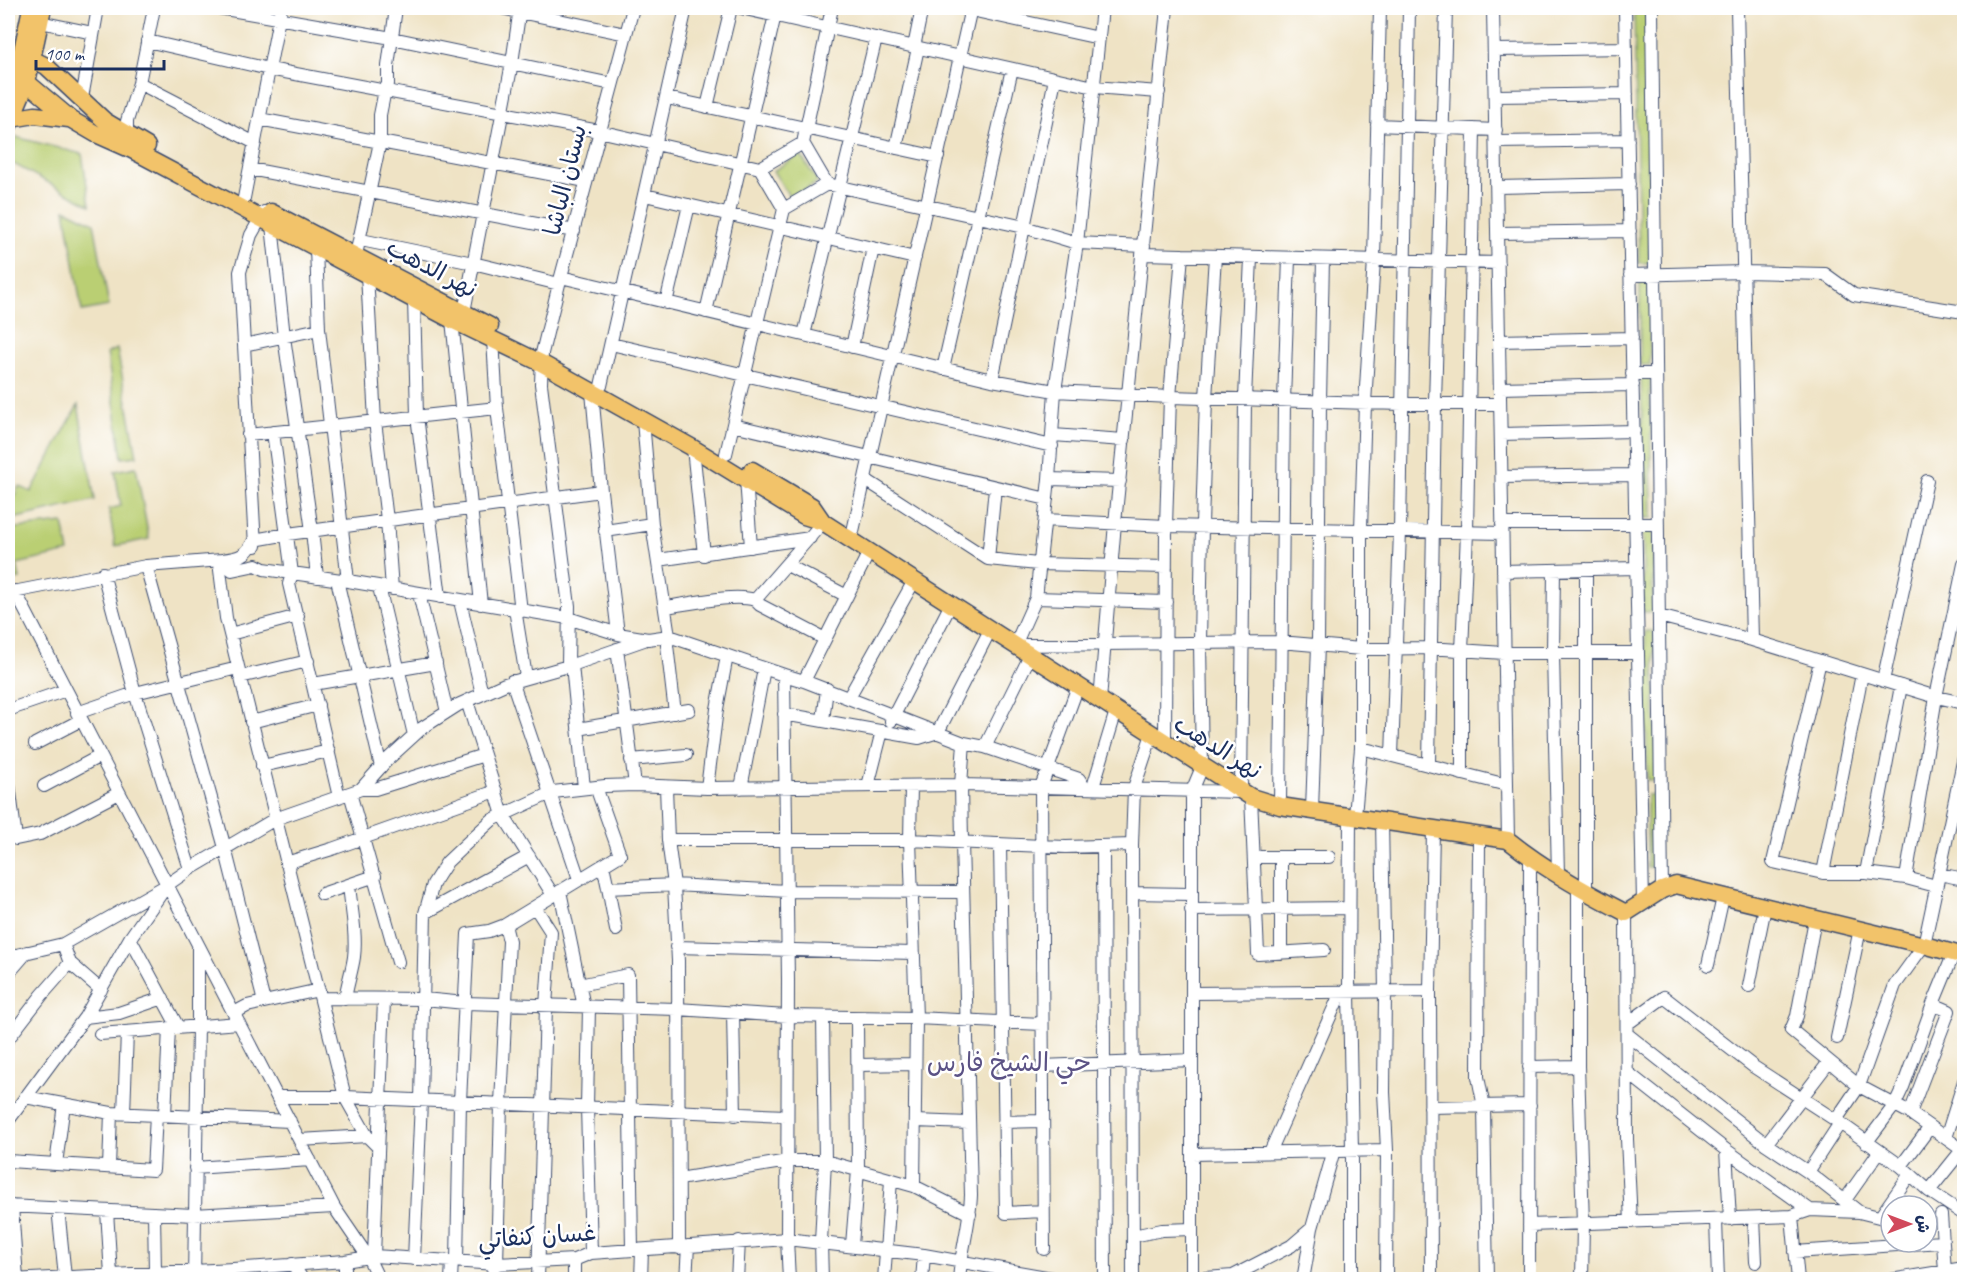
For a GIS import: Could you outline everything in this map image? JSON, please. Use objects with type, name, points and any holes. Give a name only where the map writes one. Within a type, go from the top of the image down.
[{"type":"main road","points":[[31,8],[9,123],[35,115],[72,120]]},
{"type":"main road","points":[[8,95],[41,15]]},
{"type":"main road","name":"نهر الدهب","points":[[19,66],[46,66],[105,121],[127,136],[244,198],[266,218],[358,248],[493,339],[542,358]]},
{"type":"main road","name":"نهر الدهب","points":[[19,66],[72,120],[266,218],[316,248],[414,299],[458,316],[726,454],[812,506],[823,522]]},
{"type":"main road","name":"نهر الدهب","points":[[597,389],[644,420],[746,479],[804,516],[823,522],[1246,794],[1280,806],[1508,840]]},
{"type":"main road","points":[[1508,840],[1530,858],[1582,890],[1626,913],[1662,890],[1676,885],[1959,955]]},
{"type":"street","points":[[82,98],[98,8]]},
{"type":"street","points":[[127,136],[127,121],[139,83],[154,8]]},
{"type":"street","points":[[219,8],[280,13],[612,84]]},
{"type":"street","points":[[396,8],[388,66],[388,84],[380,115],[380,142],[358,248],[473,263],[623,292],[944,369],[1055,392],[1402,404],[1500,404]]},
{"type":"street","points":[[501,8],[520,10],[626,34]]},
{"type":"street","name":"بستان الباشا","points":[[603,865],[620,855],[590,788],[578,729],[570,665],[569,606],[541,384],[542,358],[560,281],[633,8]]},
{"type":"street","points":[[618,634],[601,491],[597,389],[611,344],[686,8]]},
{"type":"street","points":[[707,107],[731,8]]},
{"type":"street","points":[[741,8],[1094,87],[1159,92]]},
{"type":"street","points":[[827,184],[803,143],[832,8]]},
{"type":"street","points":[[896,148],[922,8]]},
{"type":"street","points":[[851,540],[960,57],[968,8],[1099,38]]},
{"type":"street","points":[[1102,8],[1077,243],[1055,392],[1049,478],[1036,598],[1015,645],[1280,642],[1361,649],[1430,648],[1553,654],[1637,653]]},
{"type":"street","points":[[1100,700],[1115,523],[1167,8]]},
{"type":"street","points":[[1352,1280],[1352,1150],[1345,992],[1352,816],[1361,748],[1361,529],[1365,403],[1374,260],[1380,8]]},
{"type":"street","points":[[1392,756],[1400,531],[1409,8]]},
{"type":"street","points":[[1429,765],[1432,532],[1446,8]]},
{"type":"street","points":[[1493,8],[1508,840]]},
{"type":"street","points":[[1625,8],[1643,903]]},
{"type":"street","points":[[1652,8],[1662,890]]},
{"type":"street","points":[[1737,8],[1752,640]]},
{"type":"street","points":[[481,604],[462,412],[458,316],[473,263],[512,63],[520,10]]},
{"type":"street","points":[[244,198],[280,13]]},
{"type":"street","points":[[41,15],[93,33]]},
{"type":"street","points":[[706,312],[775,15]]},
{"type":"street","points":[[804,335],[876,38]]},
{"type":"street","points":[[147,41],[269,69],[599,131],[760,168],[784,209],[726,454]]},
{"type":"street","points":[[1494,50],[1626,48]]},
{"type":"street","points":[[944,369],[1012,69]]},
{"type":"street","points":[[992,380],[1055,79]]},
{"type":"street","points":[[139,83],[255,143]]},
{"type":"street","points":[[1495,96],[1627,94]]},
{"type":"street","points":[[667,98],[938,157]]},
{"type":"street","points":[[259,119],[586,181]]},
{"type":"street","points":[[1377,125],[1474,129],[1496,136],[1628,140]]},
{"type":"street","points":[[1462,774],[1462,651],[1467,532],[1474,129]]},
{"type":"street","points":[[760,168],[803,143]]},
{"type":"street","points":[[250,169],[574,231]]},
{"type":"street","points":[[784,209],[827,184],[1024,227],[1077,243],[1182,255],[1498,263]]},
{"type":"street","points":[[1497,187],[1629,184]]},
{"type":"street","points":[[645,195],[915,258]]},
{"type":"street","points":[[666,303],[688,205]]},
{"type":"street","points":[[266,218],[317,577]]},
{"type":"street","points":[[256,565],[240,272],[251,236],[266,218]]},
{"type":"street","points":[[1497,234],[1630,231]]},
{"type":"street","points":[[316,248],[319,329],[342,528],[343,580],[360,676],[381,767]]},
{"type":"street","points":[[852,347],[873,248]]},
{"type":"street","points":[[1133,1280],[1132,845],[1134,788],[1159,738],[1165,643],[1170,397],[1182,255]]},
{"type":"street","points":[[1215,256],[1206,398],[1202,525],[1200,643],[1202,767],[1191,791],[1192,1279],[1233,1276],[1291,1246],[1312,1228]]},
{"type":"street","points":[[1251,257],[1245,399],[1242,642],[1246,794],[1254,857],[1258,954],[1324,950]]},
{"type":"street","points":[[1280,806],[1280,642],[1289,258]]},
{"type":"street","points":[[1312,810],[1318,645],[1323,259]]},
{"type":"street","points":[[1630,275],[1743,272],[1825,274],[1854,295],[1965,312]]},
{"type":"street","points":[[367,274],[375,421],[387,520],[392,589]]},
{"type":"street","points":[[414,299],[417,416],[440,597]]},
{"type":"street","points":[[244,345],[319,329]]},
{"type":"street","points":[[1499,341],[1632,338]]},
{"type":"street","points":[[493,339],[497,408],[526,677]]},
{"type":"street","points":[[611,344],[882,407],[1052,440],[1124,440]]},
{"type":"street","points":[[1500,388],[1633,379],[1656,374]]},
{"type":"street","points":[[248,435],[497,408]]},
{"type":"street","points":[[644,420],[652,524],[666,607],[669,636],[667,645],[675,712]]},
{"type":"street","points":[[733,425],[1047,499]]},
{"type":"street","points":[[1501,434],[1634,431]]},
{"type":"street","points":[[273,432],[288,534],[292,573],[289,584],[329,751],[350,793],[398,962]]},
{"type":"street","points":[[693,448],[704,555]]},
{"type":"street","points":[[1502,477],[1634,476]]},
{"type":"street","points":[[1049,478],[1120,481]]},
{"type":"street","points":[[746,479],[751,547]]},
{"type":"street","points":[[866,480],[988,559],[1038,564],[1166,567]]},
{"type":"street","points":[[1883,681],[1927,481]]},
{"type":"street","points":[[988,559],[995,488]]},
{"type":"street","points":[[254,540],[601,491]]},
{"type":"street","points":[[1045,520],[1166,526],[1202,525],[1432,532],[1658,524]]},
{"type":"street","points":[[755,600],[823,522]]},
{"type":"street","points":[[605,531],[652,524]]},
{"type":"street","points":[[658,560],[810,538]]},
{"type":"street","points":[[254,540],[249,552],[239,558],[146,566],[11,592],[66,690],[334,1207],[371,1256],[380,1280]]},
{"type":"street","points":[[804,681],[869,552]]},
{"type":"street","points":[[222,560],[232,570],[256,565],[264,569],[568,618],[618,634],[648,639]]},
{"type":"street","points":[[222,560],[220,570],[226,618],[345,1096],[367,1136],[378,1147]]},
{"type":"street","points":[[1906,878],[1936,697],[1965,564]]},
{"type":"street","points":[[787,565],[847,596]]},
{"type":"street","points":[[146,566],[225,848],[264,1002]]},
{"type":"street","points":[[1503,571],[1636,568]]},
{"type":"street","points":[[1582,1280],[1583,1224],[1578,1066],[1586,569]]},
{"type":"street","points":[[1554,570],[1553,654],[1558,875]]},
{"type":"street","points":[[103,573],[135,693],[190,869]]},
{"type":"street","points":[[849,697],[914,581]]},
{"type":"street","points":[[379,587],[414,735]]},
{"type":"street","points":[[419,594],[447,712]]},
{"type":"street","points":[[666,607],[748,598],[825,639]]},
{"type":"street","points":[[1036,598],[1166,602]]},
{"type":"street","points":[[460,601],[482,694]]},
{"type":"street","points":[[868,786],[884,731],[951,604]]},
{"type":"street","points":[[230,634],[298,616]]},
{"type":"street","points":[[1637,624],[1659,620],[1752,640],[1936,697],[1965,703]]},
{"type":"street","points":[[784,714],[919,738],[938,732],[990,630]]},
{"type":"street","points":[[350,793],[414,735],[467,701],[512,681],[570,665],[648,639],[669,636],[827,689],[964,743],[985,747],[1080,780],[1089,787]]},
{"type":"street","points":[[617,649],[635,785]]},
{"type":"street","points":[[985,747],[1031,654]]},
{"type":"street","points":[[707,788],[717,709],[727,656]]},
{"type":"street","points":[[35,744],[79,716],[135,693],[178,682],[308,661]]},
{"type":"street","points":[[1820,661],[1773,862],[1823,873],[1866,873],[1938,880],[1965,879]]},
{"type":"street","points":[[314,684],[436,663]]},
{"type":"street","points":[[741,788],[764,669]]},
{"type":"street","points":[[1823,873],[1862,674]]},
{"type":"street","points":[[784,675],[787,788],[786,1116],[789,1280]]},
{"type":"street","points":[[512,681],[579,879]]},
{"type":"street","points":[[1044,1249],[1041,787],[1078,686]]},
{"type":"street","points":[[1866,873],[1901,686]]},
{"type":"street","points":[[823,720],[827,689]]},
{"type":"street","points":[[8,710],[66,690]]},
{"type":"street","points":[[467,701],[504,815],[529,856],[556,893],[579,985],[587,1007],[591,1254]]},
{"type":"street","points":[[251,722],[318,705]]},
{"type":"street","points":[[578,729],[689,710]]},
{"type":"street","points":[[1089,787],[1116,711]]},
{"type":"street","points":[[959,1280],[970,1214],[961,785],[964,743]]},
{"type":"street","points":[[1361,748],[1507,785]]},
{"type":"street","points":[[262,766],[329,751]]},
{"type":"street","points":[[8,955],[63,944],[167,885],[275,819],[350,793],[375,789],[484,754]]},
{"type":"street","points":[[631,760],[686,755]]},
{"type":"street","points":[[44,786],[100,756]]},
{"type":"street","points":[[1808,1172],[1859,1086],[1895,985],[1924,945],[1965,757]]},
{"type":"street","points":[[8,777],[12,840],[40,834],[120,794]]},
{"type":"street","points":[[414,1259],[421,1101],[425,913],[433,884],[447,862],[492,820],[550,793],[635,785],[787,788],[961,785],[1134,788],[1246,794]]},
{"type":"street","points":[[911,786],[910,840],[916,1018],[914,1186]]},
{"type":"street","points":[[666,787],[678,961],[679,1179],[686,1280]]},
{"type":"street","points":[[1639,790],[1661,791]]},
{"type":"street","points":[[286,863],[496,791]]},
{"type":"street","points":[[1382,820],[1384,1092],[1387,1150],[1386,1280]]},
{"type":"street","points":[[1431,1280],[1430,991],[1433,829]]},
{"type":"street","points":[[1479,836],[1478,1077],[1484,1107],[1487,1280]]},
{"type":"street","points":[[668,840],[910,840],[1042,846],[1132,845]]},
{"type":"street","points":[[999,844],[1006,1213],[1043,1211]]},
{"type":"street","points":[[1103,846],[1105,1280]]},
{"type":"street","points":[[425,913],[529,856]]},
{"type":"street","points":[[1254,857],[1329,857]]},
{"type":"street","points":[[1281,857],[1281,953]]},
{"type":"street","points":[[1529,1280],[1530,858]]},
{"type":"street","points":[[451,1280],[455,1261],[468,934],[489,931],[505,925],[603,865],[616,930]]},
{"type":"street","points":[[322,894],[375,876]]},
{"type":"street","points":[[8,1120],[86,1017],[130,938],[167,885]]},
{"type":"street","points":[[345,999],[347,981],[354,958],[355,938],[349,885]]},
{"type":"street","points":[[608,888],[674,885],[787,891],[963,892]]},
{"type":"street","points":[[1132,892],[1191,894]]},
{"type":"street","points":[[1708,965],[1723,897]]},
{"type":"street","points":[[535,907],[551,932],[542,1105],[538,1280]]},
{"type":"street","points":[[1749,986],[1765,907]]},
{"type":"street","points":[[1191,910],[1349,908]]},
{"type":"street","points":[[1626,913],[1627,1139],[1631,1222]]},
{"type":"street","points":[[1815,919],[1797,1016],[1791,1030],[1859,1086],[1910,1113],[1963,1150],[1929,1191]]},
{"type":"street","points":[[494,1280],[508,941],[505,925]]},
{"type":"street","points":[[1837,1038],[1860,929]]},
{"type":"street","points":[[8,1161],[153,1170],[173,1028],[163,998],[130,938]]},
{"type":"street","points":[[63,944],[70,963],[101,990]]},
{"type":"street","points":[[194,1275],[198,945]]},
{"type":"street","points":[[676,947],[913,953]]},
{"type":"street","points":[[8,974],[27,952]]},
{"type":"street","points":[[1866,1143],[1894,1106],[1933,1004],[1959,955]]},
{"type":"street","points":[[8,1039],[70,963]]},
{"type":"street","points":[[579,985],[628,975],[637,1250],[641,1280]]},
{"type":"street","points":[[1192,993],[1430,991]]},
{"type":"street","points":[[1269,1152],[1345,992]]},
{"type":"street","points":[[100,1034],[198,1025],[236,1018],[247,1006],[320,994],[345,999],[423,999],[465,1004],[677,1009],[788,1016],[916,1018],[1042,1024]]},
{"type":"street","points":[[1627,1029],[1664,997],[1754,1067],[1838,1122],[1906,1170],[1929,1191],[1964,1213]]},
{"type":"street","points":[[86,1017],[119,1013],[163,998]]},
{"type":"street","points":[[371,1256],[384,1000]]},
{"type":"street","points":[[1910,1113],[1949,1011],[1933,1004]]},
{"type":"street","points":[[733,1012],[735,1115]]},
{"type":"street","points":[[822,1280],[821,1242],[825,1161],[823,1017]]},
{"type":"street","points":[[852,1245],[858,1170],[857,1018]]},
{"type":"street","points":[[1627,1029],[1766,1144],[1808,1172],[1859,1212]]},
{"type":"street","points":[[109,1167],[127,1032]]},
{"type":"street","points":[[1042,1066],[1191,1060]]},
{"type":"street","points":[[1766,1144],[1828,1062]]},
{"type":"street","points":[[858,1065],[915,1064]]},
{"type":"street","points":[[1529,1066],[1578,1066]]},
{"type":"street","points":[[1627,1072],[1726,1150],[1810,1210]]},
{"type":"street","points":[[1946,1138],[1965,1081]]},
{"type":"street","points":[[277,1097],[345,1096],[679,1113],[786,1116]]},
{"type":"street","points":[[25,1097],[117,1113],[290,1121]]},
{"type":"street","points":[[56,1164],[64,1104]]},
{"type":"street","points":[[1430,1107],[1530,1105]]},
{"type":"street","points":[[915,1121],[969,1123]]},
{"type":"street","points":[[1004,1122],[1043,1122]]},
{"type":"street","points":[[1896,1194],[1906,1170],[1930,1127]]},
{"type":"street","points":[[300,1140],[367,1136]]},
{"type":"street","points":[[1303,1280],[1312,1228],[1334,1150]]},
{"type":"street","points":[[1192,1154],[1387,1150]]},
{"type":"street","points":[[1726,1150],[1730,1219]]},
{"type":"street","points":[[1845,1200],[1879,1152]]},
{"type":"street","points":[[195,1168],[310,1160]]},
{"type":"street","points":[[679,1179],[788,1161],[825,1161],[914,1186],[970,1214]]},
{"type":"street","points":[[884,1280],[891,1180]]},
{"type":"street","points":[[18,1279],[10,1206],[194,1215],[334,1207]]},
{"type":"street","points":[[58,1209],[64,1277]]},
{"type":"street","points":[[1529,1225],[1792,1216],[1810,1210],[1859,1212],[1879,1217]]},
{"type":"street","points":[[107,1211],[111,1275]]},
{"type":"street","points":[[148,1274],[154,1213]]},
{"type":"street","points":[[1945,1270],[1941,1242],[1941,1215],[1964,1213]]},
{"type":"street","points":[[1792,1216],[1798,1280]]},
{"type":"street","points":[[1754,1218],[1756,1262]]},
{"type":"street","points":[[1716,1220],[1718,1280]]},
{"type":"street","points":[[1133,1236],[1162,1230],[1192,1229]]},
{"type":"street","name":"غسان كنفاتي","points":[[11,1280],[111,1275],[233,1274],[292,1264],[345,1261],[371,1256],[495,1264],[538,1262],[574,1260],[591,1254],[787,1239],[924,1255],[1041,1278],[1064,1280]]},
{"type":"street","points":[[737,1280],[739,1241]]},
{"type":"street","points":[[1795,1252],[1941,1242]]},
{"type":"street","points":[[922,1280],[924,1255]]},
{"type":"street","points":[[574,1260],[574,1280]]},
{"type":"street","points":[[345,1261],[345,1280]]},
{"type":"street","points":[[292,1264],[303,1280]]},
{"type":"street","points":[[1892,1280],[1965,1268]]},
{"type":"green space","points":[[1634,8],[1646,8],[1650,263],[1639,263]]},
{"type":"green space","points":[[16,137],[82,154],[90,205],[8,161]]},
{"type":"green space","points":[[800,154],[818,182],[791,199],[773,171]]},
{"type":"green space","points":[[65,209],[94,223],[109,306],[82,311]]},
{"type":"green space","points":[[1640,281],[1650,281],[1650,365],[1640,365]]},
{"type":"green space","points":[[117,349],[137,456],[122,458],[107,353]]},
{"type":"green space","points":[[1641,376],[1650,376],[1652,518],[1644,518]]},
{"type":"green space","points":[[78,405],[95,500],[8,520],[8,510],[19,486],[31,492]]},
{"type":"green space","points":[[136,467],[149,539],[115,546],[109,509],[121,506],[115,471]]},
{"type":"green space","points":[[63,523],[69,552],[17,564],[20,579],[8,581],[8,529]]},
{"type":"green space","points":[[1643,528],[1653,528],[1653,612],[1643,612]]},
{"type":"green space","points":[[1645,631],[1654,631],[1656,780],[1647,780]]},
{"type":"green space","points":[[1647,795],[1656,795],[1657,867],[1647,867]]},
{"type":"district","name":"حي الشيخ فارس","points":[[1009,1062]]}]
